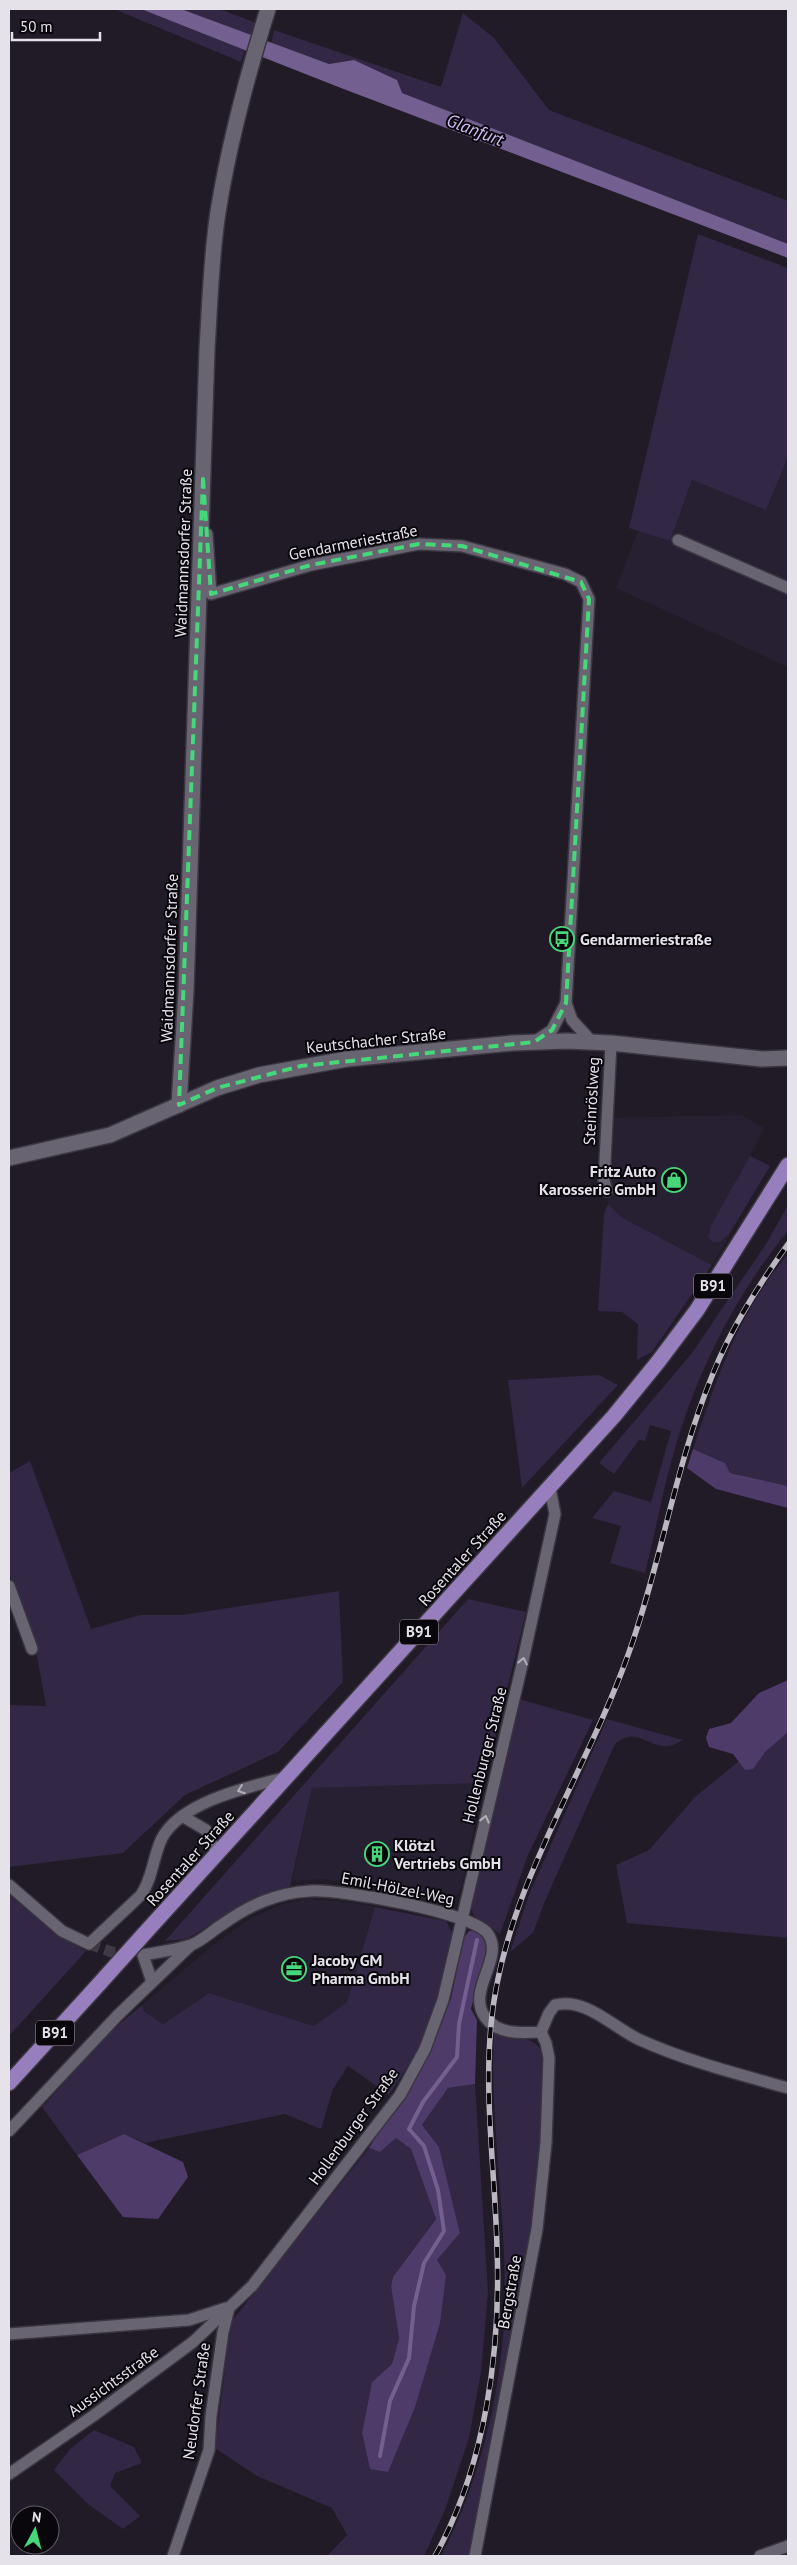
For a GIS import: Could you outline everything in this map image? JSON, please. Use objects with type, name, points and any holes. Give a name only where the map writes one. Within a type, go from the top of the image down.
[{"type":"main road","name":"Rosentaler Straße","points":[[9,2083],[550,1488],[652,1370],[697,1310],[788,1165]]},
{"type":"street","name":"Waidmannsdorfer Straße","points":[[179,1105],[186,991],[207,349],[218,213],[231,141],[250,65],[268,9]]},
{"type":"street","name":"Gendarmeriestraße","points":[[203,479],[211,594],[311,565],[419,544],[462,546],[565,574],[581,582],[589,599],[567,1012],[561,1033],[567,1041]]},
{"type":"street","points":[[678,540],[788,588]]},
{"type":"street","points":[[534,1042],[552,1030],[567,1012],[592,1042]]},
{"type":"street","name":"Keutschacher Straße","points":[[9,1158],[110,1135],[217,1088],[301,1066],[356,1058],[534,1042],[567,1041],[611,1043],[762,1059]]},
{"type":"street","name":"Steinröslweg","points":[[607,1191],[604,1181],[611,1043]]},
{"type":"street","points":[[762,1059],[788,1058]]},
{"type":"street","points":[[762,1059],[788,1068]]},
{"type":"street","name":"Hollenburger Straße","points":[[9,2334],[189,2320],[230,2307],[252,2286],[400,2095],[425,2048],[443,2000],[522,1665],[555,1514],[550,1488]]},
{"type":"street","points":[[9,1586],[32,1649]]},
{"type":"street","points":[[9,1885],[62,1931],[89,1944],[141,1895],[146,1888],[159,1844],[165,1832],[182,1816],[217,1799],[288,1776]]},
{"type":"street","points":[[182,1816],[206,1830],[217,1854]]},
{"type":"street","name":"Emil-Hölzel-Weg","points":[[9,2131],[118,2014],[192,1944],[247,1907],[272,1897],[302,1892],[334,1892],[376,1898],[461,1918],[482,1928],[492,1941],[492,1951],[478,1997],[480,2010],[491,2023],[504,2031],[518,2033],[540,2032]]},
{"type":"street","name":"Emil-Hölzel-Weg","points":[[152,1982],[143,1955],[192,1944]]},
{"type":"street","points":[[540,2032],[548,2013],[555,2005],[571,2003],[585,2008],[638,2039],[704,2064],[788,2088]]},
{"type":"street","name":"Bergstraße","points":[[475,2556],[537,2230],[546,2143],[549,2058],[546,2043],[540,2032]]},
{"type":"street","name":"Aussichtsstraße","points":[[9,2474],[93,2416],[193,2342],[230,2307]]},
{"type":"street","name":"Neudorfer Straße","points":[[173,2556],[209,2450],[211,2416],[223,2332],[230,2307]]},
{"type":"street","points":[[760,2556],[788,2546]]},
{"type":"highlighted area","points":[[203,479],[211,594],[311,565],[419,544],[462,546],[581,582],[589,599],[566,1003],[552,1030],[534,1042],[301,1066],[217,1088],[179,1105]]},
{"type":"shaded area","points":[[114,9],[141,9],[245,50],[241,62]]},
{"type":"shaded area","points":[[181,9],[219,9],[262,25],[255,37]]},
{"type":"shaded area","points":[[463,13],[494,38],[549,110],[788,201],[788,244],[401,93],[397,80],[354,60],[329,64],[271,43],[274,30],[441,87]]},
{"type":"shaded area","points":[[698,234],[788,268],[788,457],[766,510],[692,480],[670,541],[629,528]]},
{"type":"shaded area","points":[[788,457],[788,667],[616,588],[638,531],[670,541],[692,480],[766,510]]},
{"type":"shaded area","points":[[741,1115],[764,1128],[750,1156],[770,1166],[712,1265],[621,1217],[608,1204],[611,1118]]},
{"type":"shaded area","points":[[750,1156],[770,1166],[729,1234],[720,1242],[713,1242],[708,1237],[711,1226]]},
{"type":"shaded area","points":[[608,1204],[621,1217],[712,1265],[652,1352],[637,1360],[638,1324],[622,1312],[598,1311],[604,1214]]},
{"type":"shaded area","points":[[788,1205],[788,1231],[739,1301],[712,1352],[689,1405],[670,1467],[645,1573],[610,1563],[621,1526],[592,1518],[614,1491],[651,1502],[671,1431],[650,1425],[645,1441],[639,1440],[614,1474],[599,1463],[692,1353],[766,1244]]},
{"type":"shaded area","points":[[788,1254],[788,1486],[730,1473],[725,1463],[693,1449],[731,1346],[756,1298]]},
{"type":"shaded area","points":[[599,1375],[618,1385],[522,1488],[508,1380]]},
{"type":"shaded area","points":[[693,1449],[725,1463],[730,1473],[788,1486],[788,1508],[716,1489],[687,1468]]},
{"type":"shaded area","points":[[30,1461],[91,1629],[140,1615],[182,1615],[339,1591],[343,1682],[278,1752],[185,1795],[123,1853],[9,1867],[9,1705],[46,1706],[36,1651],[9,1573],[9,1473]]},
{"type":"shaded area","points":[[468,1599],[526,1612],[484,1783],[312,1788],[290,1886],[255,1897],[187,1939],[165,1941]]},
{"type":"shaded area","points":[[788,1680],[788,1732],[765,1752],[753,1769],[745,1770],[733,1754],[709,1747],[706,1738],[709,1729],[731,1723],[759,1693]]},
{"type":"shaded area","points":[[519,1699],[593,1720],[528,1855],[500,1934],[474,1916],[471,1907]]},
{"type":"shaded area","points":[[607,1719],[683,1740],[672,1745],[661,1746],[636,1737],[630,1737],[615,1744],[545,1901],[533,1933],[510,1952],[530,1892]]},
{"type":"shaded area","points":[[788,1721],[788,1938],[627,1923],[616,1865],[649,1850],[695,1797]]},
{"type":"shaded area","points":[[484,1783],[461,1888],[455,1898],[444,1903],[324,1879],[292,1881],[312,1788]]},
{"type":"shaded area","points":[[9,1894],[61,1937],[86,1951],[9,2036]]},
{"type":"shaded area","points":[[306,1899],[339,1901],[375,1907],[347,2002],[314,2026],[209,1993],[163,2024],[144,2011],[142,2005],[212,1946],[251,1918],[283,1904]]},
{"type":"shaded area","points":[[375,1907],[446,1921],[453,1934],[439,1998],[421,2046],[389,2095],[348,2066],[333,2089],[321,2129],[285,2114],[145,2143],[124,2134],[77,2155],[42,2107],[110,2032],[142,2005],[144,2011],[163,2024],[209,1993],[314,2026],[347,2002]]},
{"type":"shaded area","points":[[476,1930],[483,1934],[488,1945],[471,2009],[477,2020],[475,2084],[448,2088],[422,2125],[439,2147],[460,2233],[437,2260],[446,2275],[440,2323],[415,2407],[388,2472],[370,2469],[362,2433],[372,2382],[392,2364],[399,2338],[391,2286],[393,2277],[436,2219],[411,2149],[396,2138],[380,2152],[369,2148],[428,2055],[451,1999],[463,1939],[469,1931]]},
{"type":"shaded area","points":[[494,2031],[531,2041],[543,2053],[546,2073],[539,2158],[533,2215],[516,2329],[471,2556],[441,2556],[466,2501],[476,2472],[492,2413],[501,2353],[505,2287],[494,2104]]},
{"type":"shaded area","points":[[475,2084],[488,2293],[481,2372],[469,2438],[445,2510],[424,2556],[327,2556],[347,2535],[332,2508],[257,2476],[215,2448],[231,2322],[369,2148],[380,2152],[396,2138],[411,2149],[436,2219],[393,2277],[391,2286],[399,2338],[392,2364],[372,2382],[362,2433],[370,2469],[437,2260],[460,2233],[439,2147],[422,2125],[448,2088]]},
{"type":"shaded area","points":[[124,2134],[183,2162],[188,2177],[158,2219],[123,2217],[77,2155]]},
{"type":"shaded area","points":[[94,2430],[134,2447],[142,2463],[115,2473],[110,2486],[140,2516],[123,2529],[88,2504],[54,2470],[70,2449]]},
{"type":"water","name":"Glanfurt","points":[[141,9],[181,9],[329,64],[354,60],[397,80],[402,93],[788,244],[788,258],[341,88]]},
{"type":"waterway","points":[[380,2456],[390,2401],[409,2358],[414,2306],[424,2263],[444,2231],[438,2190],[424,2146],[409,2129],[423,2102],[457,2057],[459,2024],[477,1940]]},
{"type":"tunnel","points":[[89,1944],[112,1952],[131,1954]]},
{"type":"railway","points":[[435,2556],[467,2484],[487,2406],[493,2366],[498,2286],[489,2108],[489,2053],[491,2025],[499,1976],[511,1928],[547,1836],[590,1746],[628,1655],[640,1621],[688,1445],[719,1358],[746,1308],[788,1244]]},
{"type":"place","name":"Gendarmeriestraße","points":[[562,939]]},
{"type":"place","name":"Fritz Auto Karosserie GmbH","points":[[674,1180]]},
{"type":"place","name":"Klötzl Vertriebs GmbH","points":[[377,1854]]},
{"type":"place","name":"Jacoby GM Pharma GmbH","points":[[294,1969]]}]
